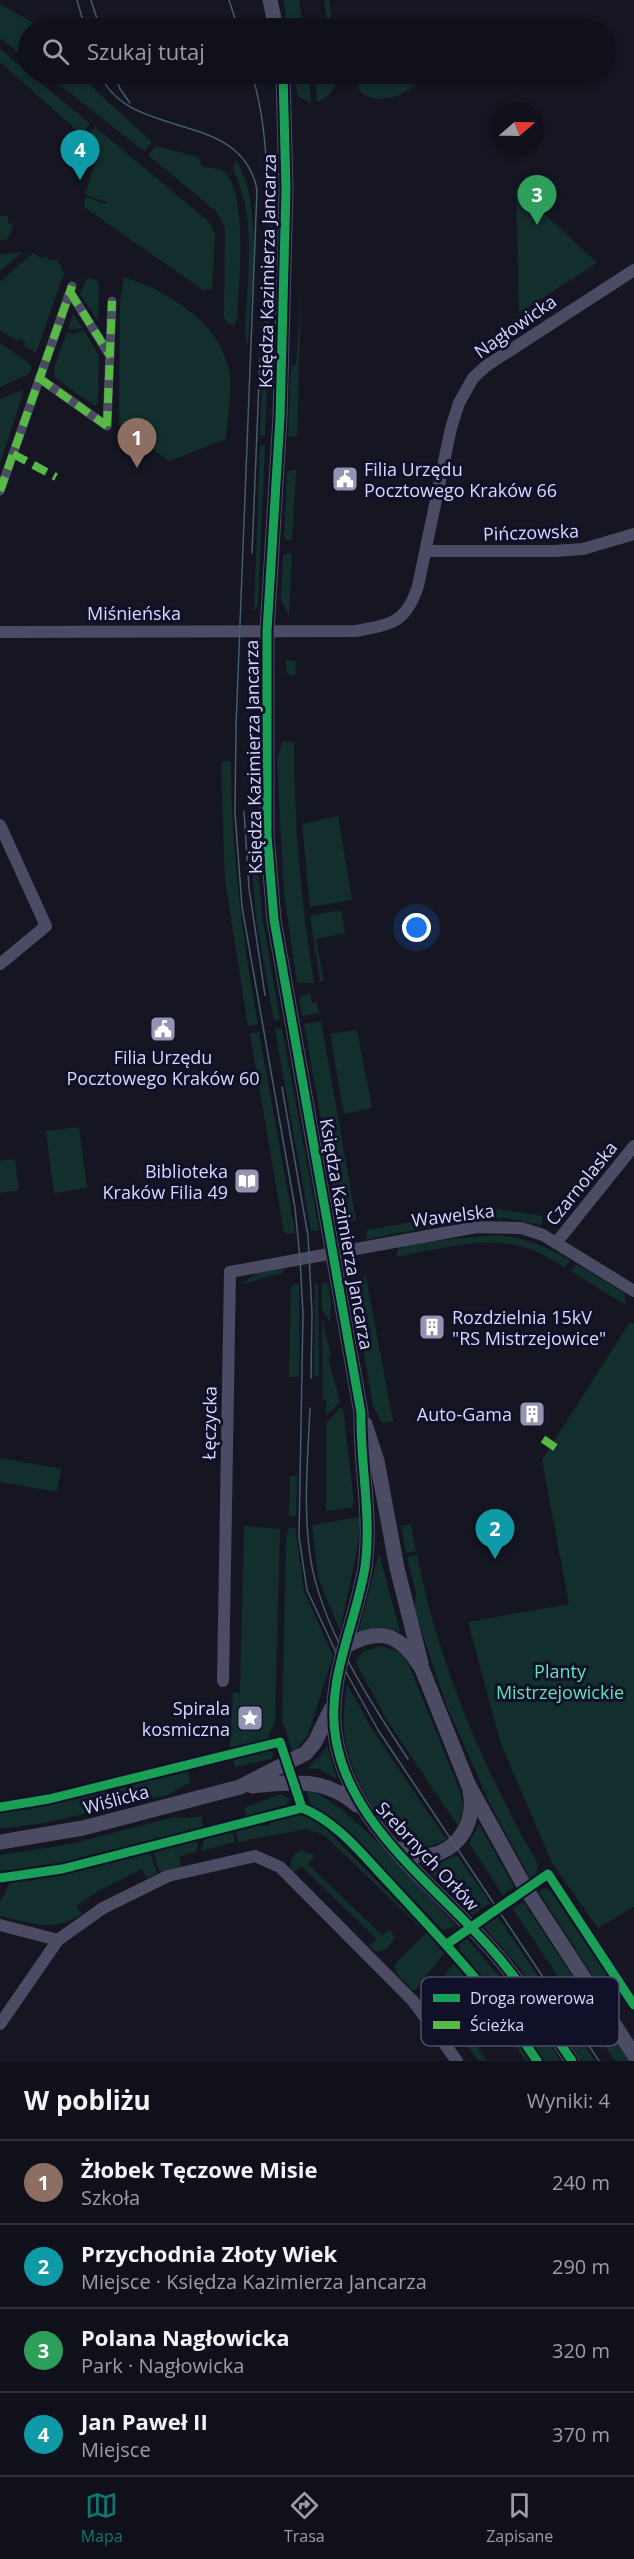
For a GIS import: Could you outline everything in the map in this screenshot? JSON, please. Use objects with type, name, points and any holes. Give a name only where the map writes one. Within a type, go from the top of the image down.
[{"type":"street","points":[[270,0],[274,18]]},
{"type":"street","name":"Księdza Kazimierza Jancarza","points":[[284,84],[287,149],[280,417],[267,631],[267,835],[274,920],[361,1413],[377,1461],[397,1568],[417,1641],[422,1669]]},
{"type":"street","name":"Nagłowicka","points":[[267,631],[356,631],[381,626],[401,617],[411,608],[427,551],[451,428],[459,404],[474,378],[501,355],[634,270]]},
{"type":"street","points":[[0,491],[71,289],[111,357]]},
{"type":"street","points":[[39,378],[107,426],[112,300]]},
{"type":"street","name":"Pińczowska","points":[[427,551],[564,550],[600,545],[634,534]]},
{"type":"street","name":"Miśnieńska","points":[[0,632],[267,631]]},
{"type":"street","points":[[0,825],[46,926],[0,964]]},
{"type":"street","name":"Czarnolaska","points":[[556,1243],[634,1146]]},
{"type":"street","name":"Wawelska","points":[[334,1253],[477,1227],[521,1228],[556,1243],[634,1291]]},
{"type":"street","name":"Łęczycka","points":[[223,1681],[230,1272],[334,1253]]},
{"type":"street","name":"Księdza Kazimierza Jancarza","points":[[346,1646],[366,1554],[366,1510],[360,1450],[361,1413]]},
{"type":"street","points":[[346,1646],[372,1635],[392,1637],[409,1651],[422,1669]]},
{"type":"street","name":"Srebrnych Orłów","points":[[346,1646],[334,1698],[334,1725],[340,1758],[348,1782],[363,1811],[495,1953],[512,1977]]},
{"type":"street","name":"Srebrnych Orłów","points":[[422,1669],[468,1784],[526,1889],[583,1977]]},
{"type":"street","name":"Wiślicka","points":[[240,1787],[306,1753],[320,1733],[334,1698]]},
{"type":"street","name":"Wiślicka","points":[[0,1842],[83,1828],[240,1787],[317,1783],[350,1798],[363,1811]]},
{"type":"street","name":"Srebrnych Orłów","points":[[393,1844],[405,1852],[423,1856],[441,1853],[454,1845],[465,1833],[471,1817],[471,1797],[468,1784]]},
{"type":"street","points":[[0,2024],[58,1940],[103,1908],[151,1882],[241,1859],[262,1857],[280,1867],[413,2001],[421,2012]]},
{"type":"street","points":[[0,1925],[58,1940]]},
{"type":"street","name":"Srebrnych Orłów","points":[[619,2032],[634,2055]]},
{"type":"street","points":[[446,2046],[457,2061]]},
{"type":"street","name":"Srebrnych Orłów","points":[[561,2046],[572,2061]]},
{"type":"green space","points":[[283,0],[299,0],[302,18],[286,18]]},
{"type":"green space","points":[[324,0],[329,0],[332,18],[327,18]]},
{"type":"green space","points":[[0,4],[24,18],[18,18],[18,52],[0,38]]},
{"type":"green space","points":[[0,49],[18,64],[18,78],[0,62]]},
{"type":"green space","points":[[25,84],[42,84],[90,124],[81,134]]},
{"type":"green space","points":[[59,84],[90,84],[152,142],[144,151]]},
{"type":"green space","points":[[296,84],[310,84],[311,103],[298,96]]},
{"type":"green space","points":[[316,84],[336,84],[325,98],[317,102]]},
{"type":"green space","points":[[358,84],[416,84],[394,97],[374,98],[359,90]]},
{"type":"green space","points":[[95,127],[209,222],[215,234],[212,289],[203,290],[84,207],[85,197],[106,204],[107,202],[85,195],[99,149],[86,138]]},
{"type":"green space","points":[[156,146],[198,157],[202,166],[222,170],[232,183],[237,200],[240,242],[237,319],[234,326],[227,323],[224,318],[225,227],[216,211],[148,155]]},
{"type":"green space","points":[[276,153],[265,436],[260,435],[271,154]]},
{"type":"green space","points":[[236,160],[245,179],[253,225],[253,276],[248,346],[245,334],[249,271],[248,229],[241,189],[233,169]]},
{"type":"green space","points":[[516,187],[597,263],[519,313]]},
{"type":"green space","points":[[0,216],[8,216],[8,222],[13,226],[8,239],[0,240]]},
{"type":"green space","points":[[23,252],[0,271],[0,254]]},
{"type":"green space","points":[[33,253],[41,258],[48,257],[48,260],[57,260],[64,273],[36,353],[24,346],[25,342],[20,339],[18,342],[0,330],[0,282]]},
{"type":"green space","points":[[124,277],[172,299],[201,321],[213,335],[222,350],[230,375],[226,439],[169,461],[119,425],[120,303]]},
{"type":"green space","points":[[87,278],[96,280],[99,284],[98,321],[80,294]]},
{"type":"green space","points":[[301,295],[297,436],[288,437],[291,366],[296,365]]},
{"type":"green space","points":[[73,313],[99,355],[98,403],[95,406],[54,377],[54,368],[67,332],[73,334],[83,330],[81,328],[68,330]]},
{"type":"green space","points":[[0,343],[30,364],[32,368],[29,374],[0,387]]},
{"type":"green space","points":[[22,390],[23,394],[0,464],[0,399]]},
{"type":"green space","points":[[260,445],[265,445],[258,604],[254,612]]},
{"type":"green space","points":[[296,470],[292,541],[284,539],[287,472]]},
{"type":"green space","points":[[288,553],[292,554],[289,616],[281,599],[283,556]]},
{"type":"green space","points":[[286,660],[296,661],[295,676],[286,673]]},
{"type":"green space","points":[[283,741],[294,742],[299,863],[314,983],[297,983],[284,894],[277,759]]},
{"type":"green space","points":[[231,762],[238,894],[258,1024],[248,1026],[225,880],[221,763]]},
{"type":"green space","points":[[248,816],[254,817],[262,915],[280,1020],[274,1021],[256,917]]},
{"type":"green space","points":[[338,816],[352,900],[310,907],[302,824]]},
{"type":"green space","points":[[341,910],[345,933],[316,939],[324,981],[320,981],[310,916]]},
{"type":"green space","points":[[310,993],[312,1003],[317,1002],[319,1013],[302,1016],[299,997]]},
{"type":"green space","points":[[321,1021],[356,1220],[340,1225],[304,1024]]},
{"type":"green space","points":[[282,1028],[319,1230],[311,1231],[275,1029]]},
{"type":"green space","points":[[357,1030],[372,1108],[344,1114],[330,1034]]},
{"type":"green space","points":[[259,1032],[295,1233],[284,1232],[250,1034]]},
{"type":"green space","points":[[79,1127],[87,1188],[54,1193],[46,1131]]},
{"type":"green space","points":[[15,1159],[19,1190],[0,1193],[0,1161]]},
{"type":"green space","points":[[498,1209],[543,1216],[542,1225],[506,1218],[477,1219],[473,1211]]},
{"type":"green space","points":[[461,1213],[459,1222],[367,1239],[367,1230]]},
{"type":"green space","points":[[496,1235],[534,1243],[570,1260],[565,1268],[533,1250],[500,1243],[465,1244],[396,1257],[398,1248],[432,1241]]},
{"type":"green space","points":[[576,1264],[624,1293],[626,1305],[572,1272]]},
{"type":"green space","points":[[283,1269],[283,1273],[241,1284],[257,1273]]},
{"type":"green space","points":[[366,1277],[393,1421],[382,1423],[373,1405],[351,1280]]},
{"type":"green space","points":[[322,1283],[328,1283],[331,1302],[330,1322],[322,1310]]},
{"type":"green space","points":[[299,1284],[299,1377],[289,1377],[291,1285]]},
{"type":"green space","points":[[315,1284],[318,1284],[319,1377],[314,1376]]},
{"type":"green space","points":[[322,1319],[331,1356],[328,1358],[340,1402],[326,1416],[326,1400],[323,1400]]},
{"type":"green space","name":"Planty Mistrzejowickie","points":[[630,1322],[634,1324],[634,1907],[598,1928],[552,1863],[501,1744],[468,1622],[569,1604],[542,1460]]},
{"type":"green space","points":[[340,1408],[343,1408],[354,1503],[351,1508],[326,1511],[326,1423]]},
{"type":"green space","points":[[0,1458],[61,1469],[57,1492],[0,1482]]},
{"type":"green space","points":[[290,1476],[297,1476],[296,1516],[289,1517]]},
{"type":"green space","points":[[361,1517],[357,1550],[340,1631],[318,1577],[312,1525]]},
{"type":"green space","points":[[411,1524],[416,1551],[406,1553],[401,1526]]},
{"type":"green space","points":[[244,1526],[280,1529],[275,1722],[267,1739],[230,1748],[233,1693],[240,1693]]},
{"type":"green space","points":[[295,1527],[304,1591],[333,1656],[308,1735],[293,1753],[282,1720],[286,1536],[289,1528]]},
{"type":"green space","points":[[379,1553],[400,1632],[380,1627],[358,1633]]},
{"type":"green space","points":[[417,1555],[437,1636],[465,1714],[499,1790],[538,1864],[537,1872],[530,1878],[490,1804],[446,1704],[414,1608],[416,1593],[407,1557]]},
{"type":"green space","points":[[381,1646],[400,1653],[409,1665],[460,1791],[463,1808],[458,1826],[388,1722],[355,1661],[364,1651]]},
{"type":"green space","points":[[347,1684],[373,1731],[446,1839],[428,1846],[411,1843],[395,1834],[368,1800],[358,1780],[346,1745],[344,1714]]},
{"type":"green space","points":[[327,1745],[337,1779],[319,1769],[308,1768],[322,1754]]},
{"type":"green space","points":[[269,1750],[274,1754],[271,1759],[235,1767],[233,1760]]},
{"type":"green space","points":[[188,1772],[191,1782],[167,1795],[44,1823],[0,1829],[0,1812],[38,1807]]},
{"type":"green space","points":[[306,1789],[323,1797],[343,1811],[363,1829],[405,1870],[456,1926],[443,1930],[374,1859],[310,1803]]},
{"type":"green space","points":[[281,1794],[290,1799],[286,1805],[246,1816],[244,1808]]},
{"type":"green space","points":[[293,1814],[310,1817],[327,1830],[438,1943],[436,1945],[441,1950],[443,1948],[446,1951],[425,1977],[421,1977],[421,1982],[414,1991],[396,1973],[395,1964],[426,1933],[323,1834],[305,1829],[238,1842],[235,1829],[262,1822],[263,1826],[270,1825],[269,1820]]},
{"type":"green space","points":[[201,1816],[204,1828],[77,1861],[0,1873],[0,1855],[71,1844],[174,1817]]},
{"type":"green space","points":[[479,1824],[514,1887],[503,1895],[469,1843]]},
{"type":"green space","points":[[232,1830],[235,1842],[201,1851],[205,1837]]},
{"type":"green space","points":[[199,1839],[196,1852],[179,1856],[181,1866],[160,1873],[153,1851]]},
{"type":"green space","points":[[302,1850],[315,1856],[308,1864],[382,1935],[390,1929],[395,1938],[387,1949],[377,1952],[369,1946],[377,1939],[302,1867],[293,1872],[292,1859]]},
{"type":"green space","points":[[150,1852],[157,1874],[147,1878],[142,1869],[102,1889],[76,1906],[82,1914],[72,1920],[42,1925],[0,1916],[0,1902],[11,1881],[83,1870]]},
{"type":"green space","points":[[457,1855],[490,1903],[472,1915],[424,1865],[439,1863]]},
{"type":"green space","points":[[545,1888],[550,1890],[608,1977],[594,1977],[539,1892]]},
{"type":"green space","points":[[523,1902],[573,1977],[558,1977],[512,1908]]},
{"type":"green space","points":[[498,1917],[538,1977],[526,1977],[484,1927]]},
{"type":"green space","points":[[467,1939],[500,1977],[483,1977],[460,1951],[459,1945]]},
{"type":"green space","points":[[455,1962],[468,1977],[443,1977]]},
{"type":"green space","points":[[468,2046],[477,2046],[487,2061],[478,2061]]},
{"type":"green space","points":[[516,2046],[521,2046],[531,2061],[526,2061]]},
{"type":"green space","points":[[534,2046],[551,2046],[561,2061],[544,2061]]},
{"type":"green space","points":[[572,2046],[585,2046],[595,2061],[582,2061]]},
{"type":"green space","points":[[605,2046],[619,2046],[629,2061],[615,2061]]},
{"type":"tram line","points":[[77,0],[82,18]]},
{"type":"tram line","points":[[91,0],[97,18]]},
{"type":"tram line","points":[[229,0],[235,18]]},
{"type":"tram line","points":[[107,84],[114,95],[135,109],[208,135],[230,147],[247,164],[257,190],[236,726],[235,813],[242,907],[295,1208],[300,1258],[303,1314],[299,1537],[307,1590],[341,1663],[378,1730],[543,1977]]},
{"type":"tram line","points":[[118,84],[130,103]]},
{"type":"tram line","points":[[255,84],[265,145],[266,217]]},
{"type":"tram line","points":[[252,553],[260,358]]},
{"type":"tram line","points":[[244,811],[249,888],[265,995]]},
{"type":"tram line","points":[[282,1087],[308,1236],[312,1313],[311,1378]]},
{"type":"tram line","points":[[310,1408],[307,1519],[315,1581],[324,1608],[348,1661],[408,1759]]},
{"type":"tram line","points":[[589,2046],[599,2061]]},
{"type":"marked path","points":[[0,491],[72,286]]},
{"type":"marked path","points":[[70,292],[111,357]]},
{"type":"marked path","points":[[107,426],[112,301]]},
{"type":"marked path","points":[[39,378],[107,426]]},
{"type":"marked path","points":[[13,454],[56,477]]},
{"type":"marked path","points":[[543,1439],[559,1450]]},
{"type":"cycle path","points":[[283,84],[286,189],[280,417],[267,631],[267,835],[274,920],[361,1413],[367,1548],[361,1588],[338,1674],[334,1718],[336,1740],[345,1771],[359,1801],[378,1828],[399,1854],[471,1927],[514,1977]]},
{"type":"cycle path","points":[[0,1807],[49,1799],[280,1742],[302,1808]]},
{"type":"cycle path","points":[[0,1878],[62,1869],[302,1808],[339,1831],[474,1977]]},
{"type":"cycle path","points":[[447,1944],[548,1874],[616,1977]]},
{"type":"cycle path","points":[[619,1982],[634,2005]]},
{"type":"cycle path","points":[[527,2046],[537,2061]]},
{"type":"cycle path","points":[[562,2046],[572,2061]]},
{"type":"place","name":"Jan Paweł II","points":[[80,180]]},
{"type":"place","name":"Polana Nagłowicka","points":[[537,225]]},
{"type":"place","name":"Żłobek Tęczowe Misie","points":[[137,468]]},
{"type":"place","name":"Filia Urzędu Pocztowego Kraków 66","points":[[345,479]]},
{"type":"place","name":"Filia Urzędu Pocztowego Kraków 60","points":[[163,1029]]},
{"type":"place","name":"Biblioteka Kraków Filia 49","points":[[247,1181]]},
{"type":"place","name":"Rozdzielnia 15kV \"RS Mistrzejowice\"","points":[[432,1327]]},
{"type":"place","name":"Auto-Gama","points":[[532,1414]]},
{"type":"place","name":"Przychodnia Złoty Wiek","points":[[495,1559]]},
{"type":"place","name":"Spirala kosmiczna","points":[[250,1718]]}]
